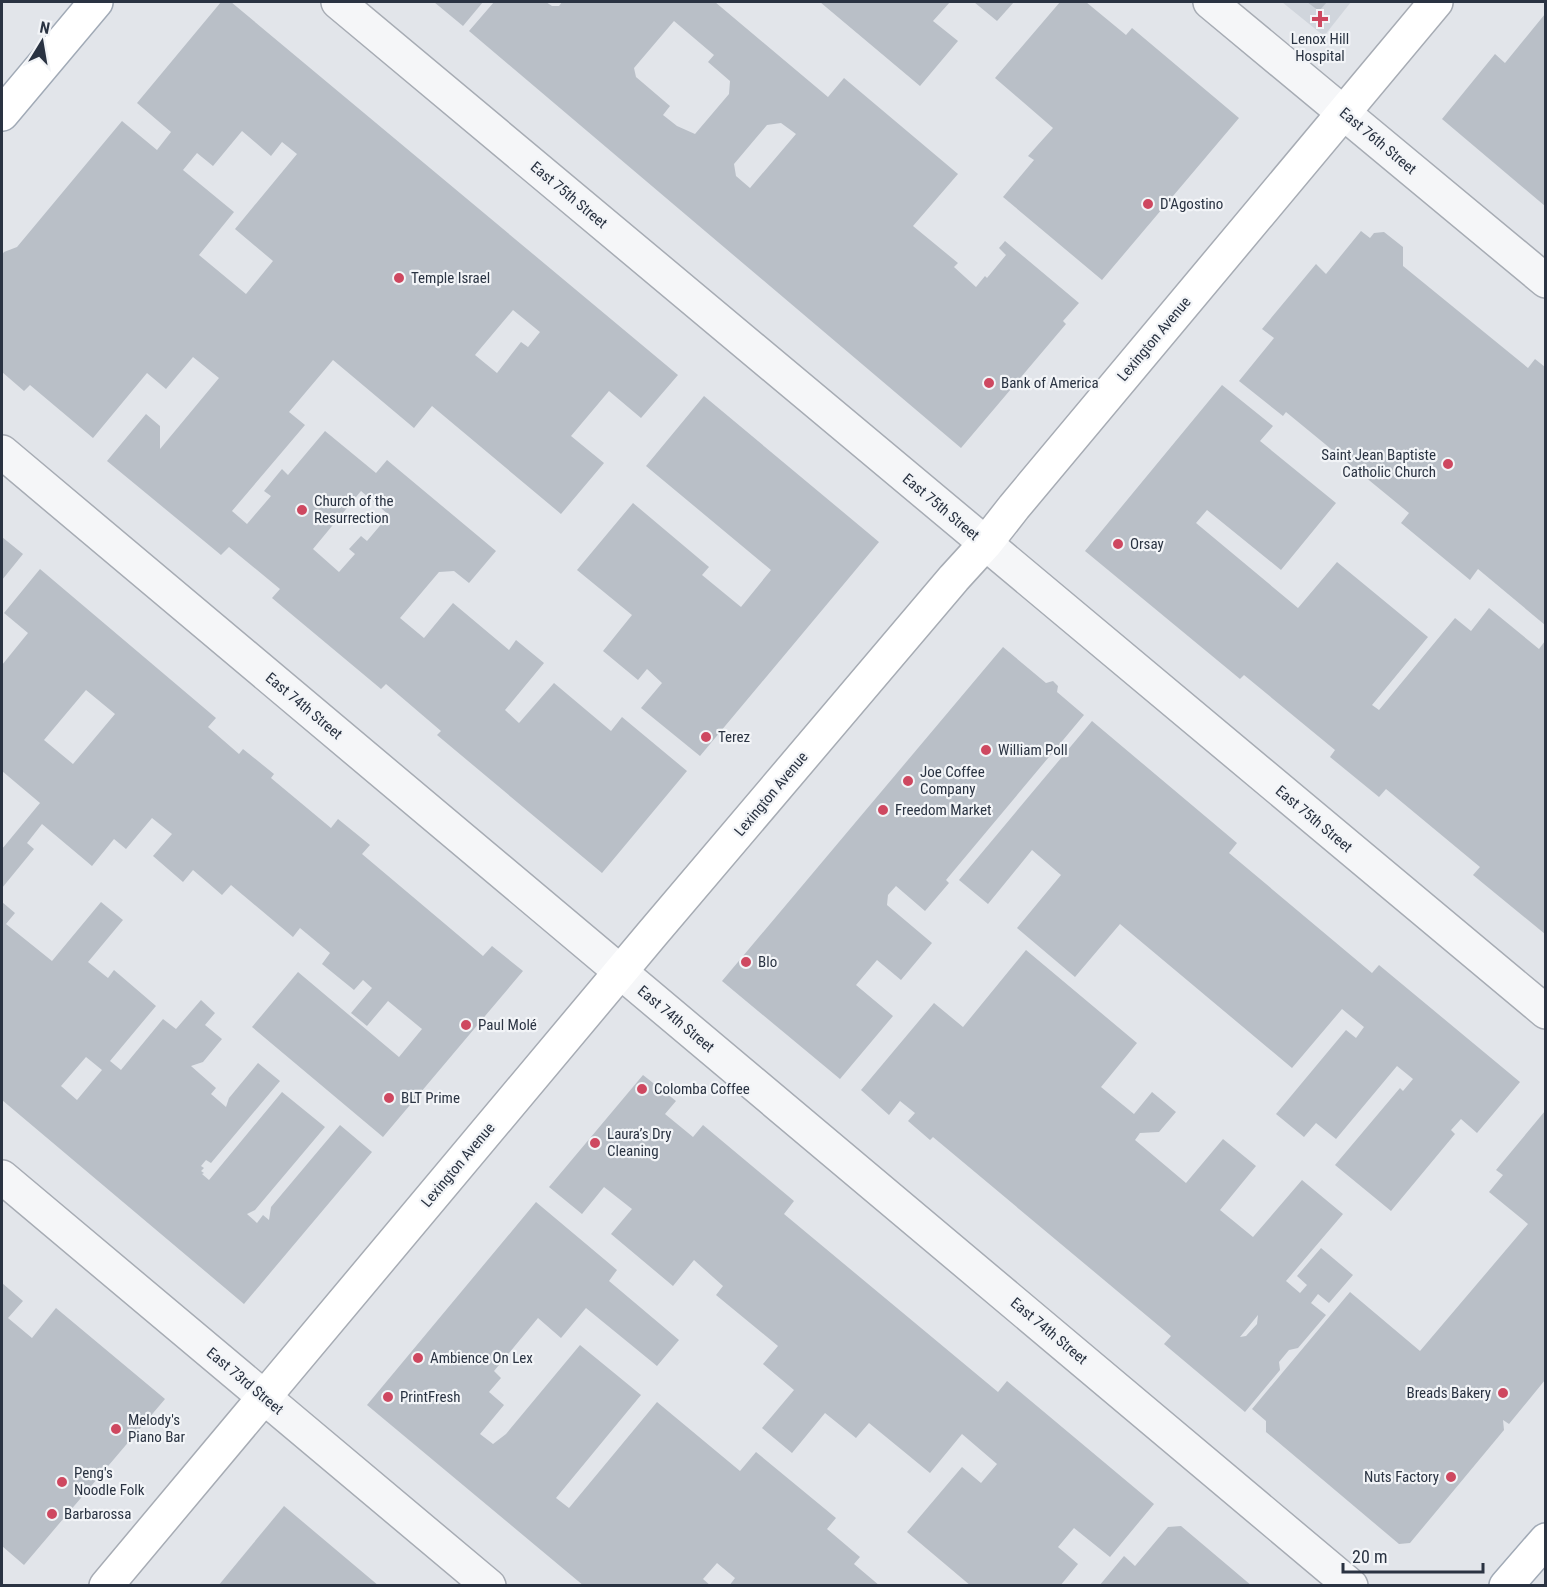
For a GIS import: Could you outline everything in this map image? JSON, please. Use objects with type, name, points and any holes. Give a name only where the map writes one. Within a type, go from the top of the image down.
[{"type":"main road","points":[[2,114],[96,2]]},
{"type":"main road","name":"Lexington Avenue","points":[[106,1586],[620,972],[985,544],[1436,2]]},
{"type":"main road","points":[[1506,1586],[1545,1539]]},
{"type":"street","name":"East 75th Street","points":[[338,2],[1545,1012]]},
{"type":"street","name":"East 76th Street","points":[[1210,2],[1545,281]]},
{"type":"street","name":"East 74th Street","points":[[2,452],[1351,1586]]},
{"type":"street","name":"East 73rd Street","points":[[2,1177],[489,1586]]},
{"type":"shaded area","name":"Lenox Hill Hospital","points":[[1282,2],[1351,2],[1324,36]]},
{"type":"building","points":[[221,2],[231,2],[678,375],[641,418],[609,391],[571,436],[604,463],[561,514],[432,406],[414,428],[333,360],[289,412],[305,425],[232,511],[247,524],[271,496],[264,491],[282,469],[288,475],[325,431],[376,473],[387,460],[496,551],[469,583],[454,571],[439,572],[400,618],[424,638],[453,603],[509,650],[516,640],[544,663],[505,710],[519,723],[554,683],[611,731],[622,717],[687,771],[602,873],[437,735],[441,731],[386,684],[381,689],[272,598],[280,589],[229,547],[221,555],[107,461],[146,414],[160,426],[160,449],[219,378],[193,357],[166,389],[147,373],[93,438],[30,385],[24,391],[2,372],[2,255],[17,247],[122,121],[157,150],[171,132],[137,103]],"holes":[[[242,131],[271,156],[282,142],[297,154],[235,229],[273,261],[246,294],[199,255],[234,212],[183,170],[197,153],[213,166]],[[513,310],[540,332],[528,347],[521,342],[497,373],[475,355]],[[361,491],[389,515],[367,541],[361,536],[349,549],[355,554],[339,572],[313,549]]]},
{"type":"building","points":[[434,2],[483,2],[463,26]]},
{"type":"building","points":[[494,2],[546,2],[552,6],[559,6],[562,2],[715,2],[828,97],[844,78],[958,174],[913,226],[958,263],[954,267],[976,287],[985,276],[987,278],[1006,255],[999,248],[1005,241],[1079,303],[1063,321],[1066,324],[961,448],[469,31]],"holes":[[[674,21],[714,55],[708,62],[730,81],[729,94],[695,134],[677,126],[663,115],[670,106],[636,77],[634,68]],[[781,123],[796,134],[750,188],[736,176],[734,164],[767,125]]]},
{"type":"building","points":[[820,2],[950,2],[933,21],[958,41],[920,86]]},
{"type":"building","points":[[974,2],[1014,2],[997,21]]},
{"type":"building","points":[[1060,2],[1086,2],[1126,35],[1132,28],[1239,118],[1102,280],[1003,197],[1034,160],[1028,156],[1053,128],[995,78]]},
{"type":"building","points":[[1307,2],[1327,2],[1319,11]]},
{"type":"building","points":[[1545,14],[1545,206],[1442,119],[1495,54],[1505,63]]},
{"type":"building","name":"Saint Jean Baptiste Catholic Church","points":[[1361,231],[1370,238],[1374,233],[1384,232],[1403,247],[1403,266],[1528,368],[1535,359],[1545,367],[1545,625],[1478,569],[1470,580],[1401,523],[1409,513],[1286,412],[1283,416],[1239,381],[1274,338],[1262,329],[1316,264],[1326,274]]},
{"type":"building","points":[[1222,385],[1273,426],[1260,441],[1336,503],[1281,570],[1207,510],[1196,523],[1298,608],[1337,562],[1428,637],[1372,705],[1379,710],[1455,618],[1471,631],[1489,608],[1539,649],[1545,641],[1545,934],[1473,875],[1480,867],[1386,789],[1379,797],[1330,757],[1335,750],[1244,675],[1240,679],[1085,551]]},
{"type":"building","points":[[704,396],[879,542],[700,756],[641,708],[662,683],[647,669],[638,680],[603,651],[632,615],[577,570],[633,503],[709,567],[702,575],[741,607],[771,570],[646,466]]},
{"type":"building","points":[[2,537],[23,554],[2,580]]},
{"type":"building","points":[[40,569],[216,718],[208,727],[239,754],[243,749],[274,774],[271,778],[331,828],[338,819],[370,845],[362,854],[483,956],[492,946],[523,971],[383,1137],[252,1027],[298,972],[399,1057],[422,1029],[388,1001],[367,1026],[351,1013],[372,988],[363,980],[354,990],[322,964],[330,953],[300,928],[293,937],[231,885],[222,895],[193,870],[183,882],[153,856],[172,834],[152,818],[126,849],[114,839],[92,866],[42,824],[27,843],[34,849],[2,888],[2,849],[40,803],[2,771],[2,665],[28,633],[4,613]],"holes":[[[86,690],[115,714],[73,764],[44,740]]]},
{"type":"building","points":[[1003,647],[1046,683],[1053,681],[1058,686],[1057,692],[1084,715],[946,880],[949,883],[925,911],[896,886],[888,895],[887,905],[932,943],[901,980],[877,960],[856,985],[893,1016],[840,1079],[722,981]]},
{"type":"building","points":[[1092,721],[1237,843],[1229,853],[1372,973],[1379,965],[1520,1082],[1477,1133],[1461,1119],[1451,1130],[1455,1134],[1391,1211],[1335,1165],[1400,1088],[1403,1091],[1413,1079],[1397,1066],[1336,1139],[1316,1123],[1304,1137],[1276,1114],[1346,1030],[1356,1038],[1364,1027],[1342,1009],[1292,1068],[1120,924],[1075,977],[1017,928],[1061,875],[1032,850],[988,904],[959,880]]},
{"type":"building","points":[[2,902],[15,913],[6,924],[52,961],[101,902],[123,920],[88,962],[108,978],[114,970],[156,1006],[110,1061],[121,1070],[163,1019],[176,1029],[201,1000],[215,1013],[205,1025],[222,1039],[203,1062],[191,1066],[216,1088],[211,1094],[226,1107],[229,1098],[258,1063],[280,1081],[211,1163],[206,1160],[201,1166],[204,1168],[201,1171],[204,1173],[202,1174],[209,1180],[282,1092],[325,1127],[255,1210],[247,1214],[257,1223],[263,1215],[269,1220],[271,1207],[340,1125],[372,1152],[244,1304],[2,1100]],"holes":[[[86,1057],[102,1070],[77,1100],[61,1086]]]},
{"type":"building","points":[[1026,950],[1137,1043],[1101,1087],[1134,1114],[1152,1092],[1176,1112],[1159,1132],[1140,1133],[1135,1140],[1186,1183],[1223,1139],[1256,1166],[1220,1210],[1253,1237],[1302,1180],[1343,1214],[1286,1281],[1300,1293],[1307,1285],[1297,1276],[1321,1248],[1353,1275],[1329,1303],[1318,1294],[1311,1303],[1326,1315],[1298,1348],[1289,1350],[1279,1362],[1280,1370],[1245,1412],[1164,1344],[1171,1336],[933,1137],[930,1140],[908,1121],[915,1113],[900,1101],[889,1115],[861,1090],[934,1003],[963,1027]],"holes":[[[1258,1315],[1257,1324],[1246,1336],[1240,1337]]]},
{"type":"building","points":[[643,1075],[676,1101],[665,1114],[693,1137],[703,1125],[794,1201],[784,1214],[998,1392],[1007,1381],[1154,1504],[1110,1557],[1074,1528],[1058,1547],[1078,1564],[1060,1586],[971,1586],[907,1532],[962,1467],[981,1483],[997,1464],[962,1434],[930,1473],[869,1423],[856,1438],[825,1413],[792,1453],[762,1428],[794,1390],[763,1364],[778,1346],[716,1295],[723,1286],[694,1260],[673,1286],[611,1234],[632,1209],[604,1187],[582,1214],[549,1187]]},
{"type":"building","points":[[1545,1111],[1545,1380],[1509,1424],[1503,1420],[1504,1430],[1410,1543],[1399,1544],[1266,1432],[1266,1421],[1252,1409],[1350,1292],[1420,1351],[1528,1224],[1489,1192],[1503,1175],[1496,1170]]},
{"type":"building","points":[[536,1202],[617,1270],[609,1281],[679,1340],[657,1366],[586,1308],[561,1338],[538,1318],[494,1371],[501,1378],[489,1392],[504,1405],[480,1434],[493,1444],[506,1434],[580,1345],[641,1395],[556,1498],[569,1508],[657,1402],[740,1471],[756,1452],[836,1518],[827,1529],[860,1557],[854,1564],[880,1586],[729,1586],[735,1578],[717,1563],[703,1579],[711,1586],[584,1586],[367,1405]]},
{"type":"building","points":[[2,1283],[23,1301],[8,1318],[32,1338],[56,1308],[165,1399],[24,1565],[2,1546]]},
{"type":"building","points":[[284,1506],[379,1586],[218,1586]]},
{"type":"building","points":[[1181,1526],[1252,1586],[1099,1586],[1124,1556],[1135,1566],[1168,1527]]},
{"type":"place","name":"Lenox Hill Hospital","points":[[1320,19]]},
{"type":"place","name":"D'Agostino","points":[[1148,204]]},
{"type":"place","name":"Temple Israel","points":[[399,278]]},
{"type":"place","name":"Bank of America","points":[[989,383]]},
{"type":"place","name":"Saint Jean Baptiste Catholic Church","points":[[1448,464]]},
{"type":"place","name":"Church of the Resurrection","points":[[302,510]]},
{"type":"place","name":"Orsay","points":[[1118,544]]},
{"type":"place","name":"Terez","points":[[706,737]]},
{"type":"place","name":"William Poll","points":[[986,750]]},
{"type":"place","name":"Joe Coffee Company","points":[[908,781]]},
{"type":"place","name":"Freedom Market","points":[[883,810]]},
{"type":"place","name":"Blo","points":[[746,962]]},
{"type":"place","name":"Paul Molé","points":[[466,1025]]},
{"type":"place","name":"Colomba Coffee","points":[[642,1089]]},
{"type":"place","name":"BLT Prime","points":[[389,1098]]},
{"type":"place","name":"Laura’s Dry Cleaning","points":[[595,1143]]},
{"type":"place","name":"Ambience On Lex","points":[[418,1358]]},
{"type":"place","name":"Breads Bakery","points":[[1503,1393]]},
{"type":"place","name":"PrintFresh","points":[[388,1397]]},
{"type":"place","name":"Melody's Piano Bar","points":[[116,1429]]},
{"type":"place","name":"Nuts Factory","points":[[1451,1477]]},
{"type":"place","name":"Peng's Noodle Folk","points":[[62,1482]]},
{"type":"place","name":"Barbarossa","points":[[52,1514]]}]
